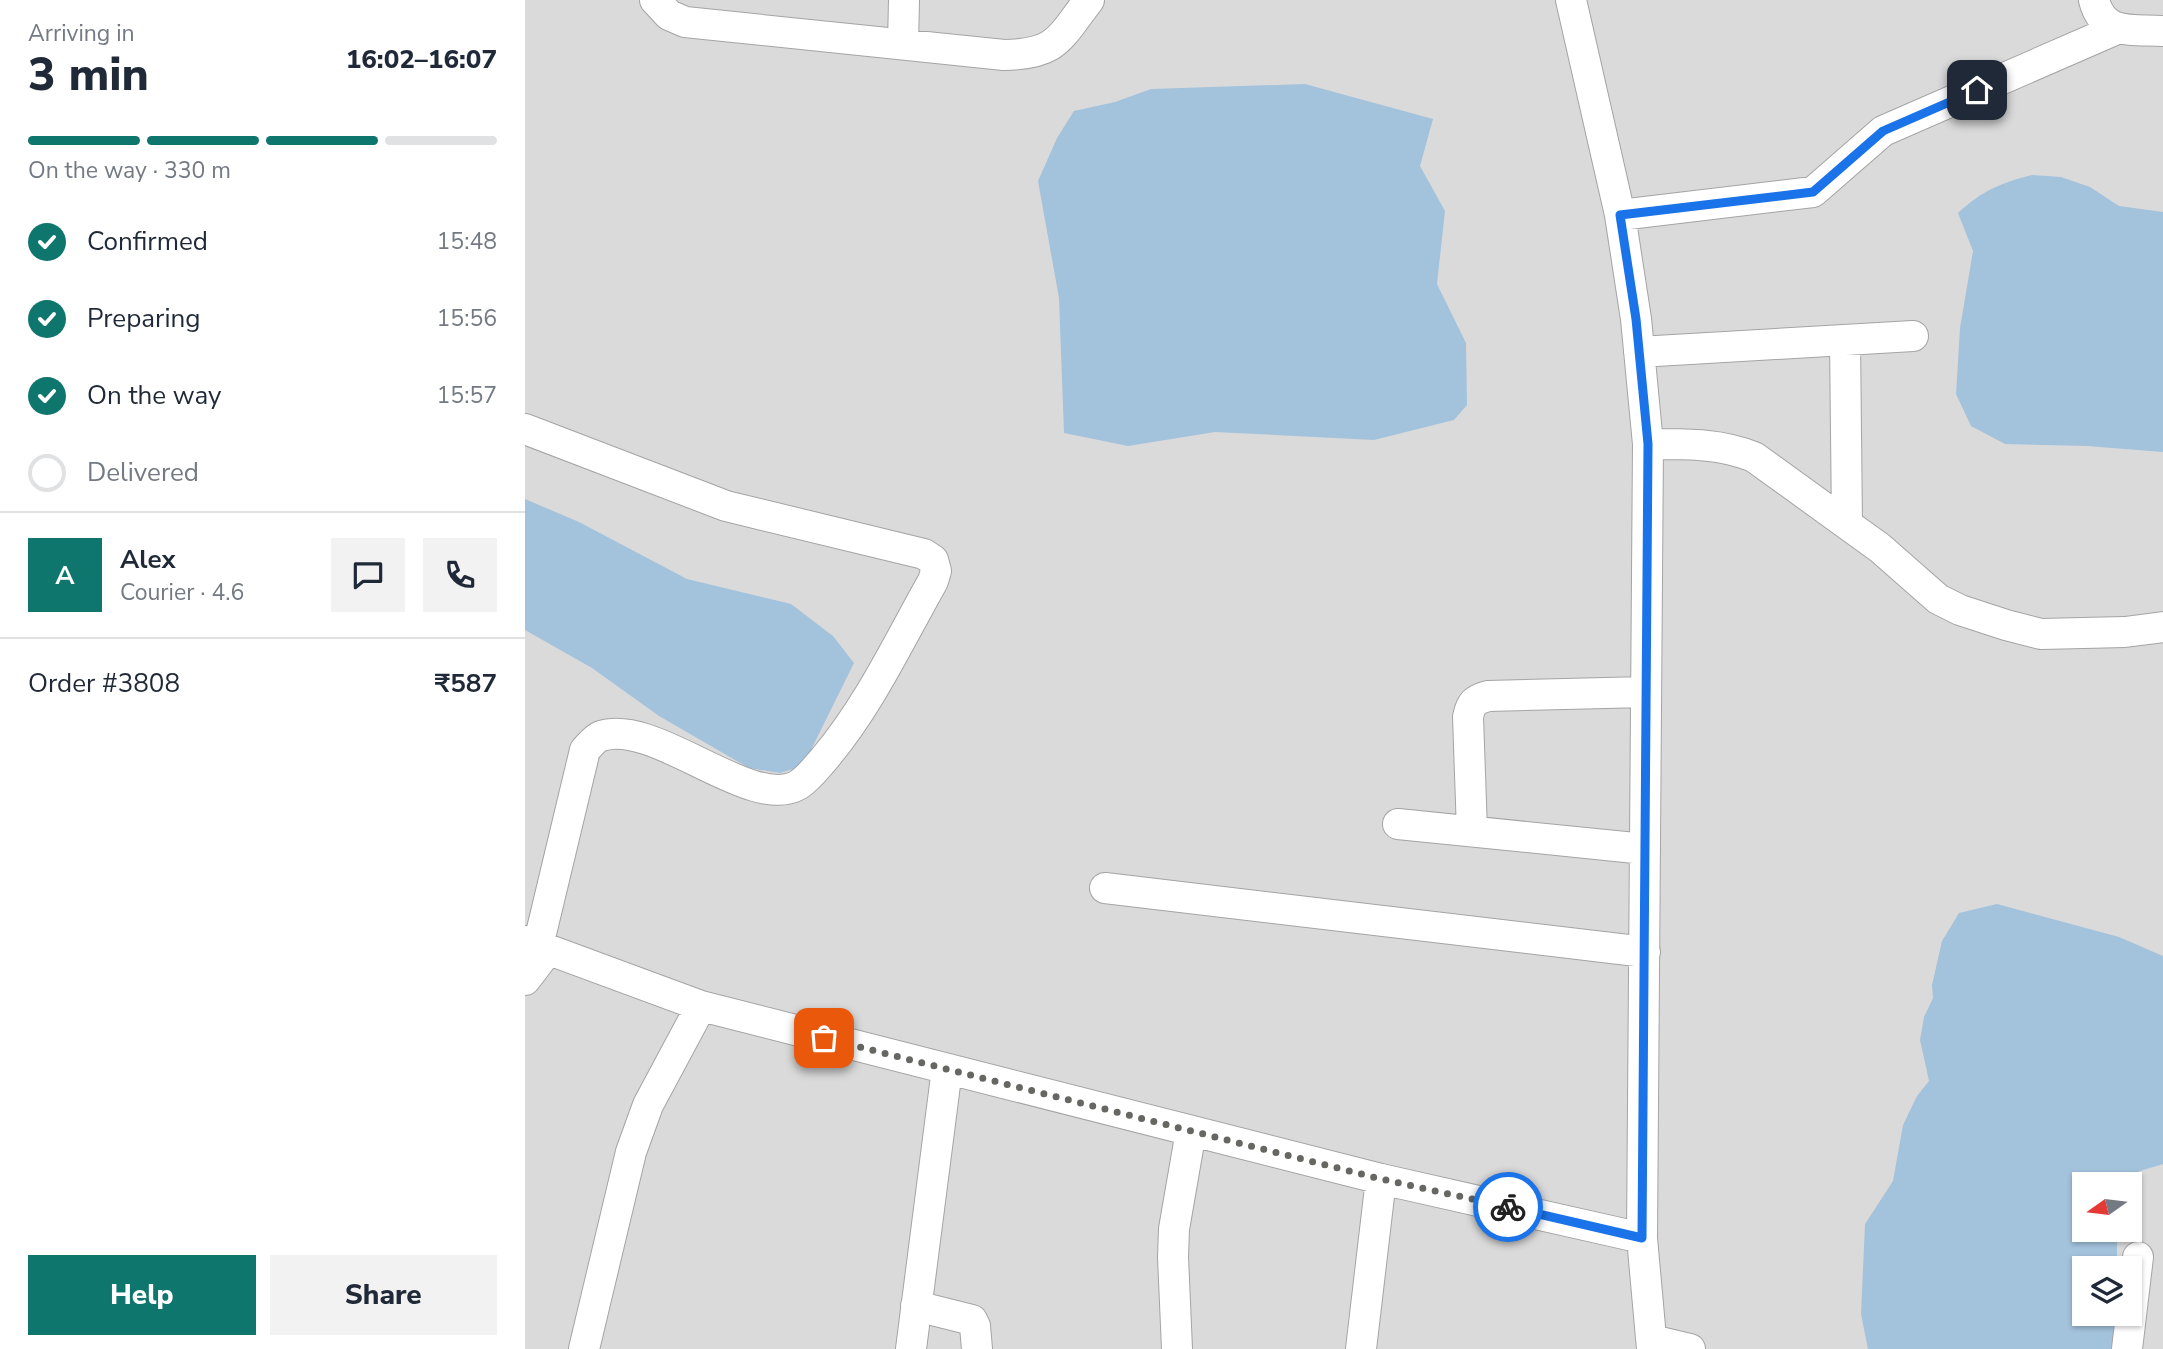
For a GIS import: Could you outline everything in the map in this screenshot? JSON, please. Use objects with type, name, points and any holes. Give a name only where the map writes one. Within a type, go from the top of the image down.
[{"type":"street","points":[[655,0],[669,15],[685,22],[1005,55],[1044,50],[1059,40],[1089,0]]},
{"type":"street","points":[[904,0],[904,44]]},
{"type":"street","points":[[1571,0],[1620,215],[1639,352],[1648,444],[1642,1238],[1652,1345],[1690,1349]]},
{"type":"street","points":[[2094,0],[2097,13],[2104,23],[2119,28],[2163,31]]},
{"type":"street","points":[[1620,215],[1813,192],[1883,131],[2119,28]]},
{"type":"street","points":[[1639,352],[1913,336]]},
{"type":"street","points":[[1845,340],[1847,524]]},
{"type":"street","points":[[525,429],[726,506],[924,554],[933,560],[936,571],[914,615],[841,739],[810,776],[795,786],[776,789],[751,785],[642,738],[619,734],[598,737],[585,750],[537,945],[525,980]]},
{"type":"street","points":[[1648,444],[1710,445],[1754,457],[1898,562],[1938,599],[1960,610],[2041,634],[2125,632],[2163,627]]},
{"type":"street","points":[[1472,831],[1468,717],[1471,704],[1477,699],[1487,696],[1646,692]]},
{"type":"street","points":[[1398,824],[1645,849]]},
{"type":"street","points":[[1105,888],[1645,952]]},
{"type":"street","points":[[537,945],[701,1006],[1381,1179],[1642,1238]]},
{"type":"street","points":[[584,1349],[631,1152],[648,1105],[701,1006]]},
{"type":"street","points":[[911,1349],[947,1069]]},
{"type":"street","points":[[1177,1349],[1174,1229],[1191,1131]]},
{"type":"street","points":[[1361,1349],[1381,1179]]},
{"type":"street","points":[[916,1306],[972,1320],[977,1349]]},
{"type":"street","points":[[2127,1349],[2130,1326]]},
{"type":"shaded area","points":[[525,0],[2163,0],[2163,1349],[525,1349]]},
{"type":"water","points":[[1305,84],[1433,119],[1420,166],[1445,211],[1437,284],[1466,343],[1467,405],[1454,420],[1374,440],[1215,432],[1128,446],[1064,433],[1059,298],[1038,181],[1057,138],[1074,111],[1115,102],[1151,89]]},
{"type":"water","points":[[2032,175],[2061,177],[2090,187],[2119,206],[2163,212],[2163,452],[2087,446],[2005,444],[1971,426],[1956,394],[1960,328],[1973,251],[1958,213],[1992,189]]},
{"type":"water","points":[[525,499],[579,522],[687,579],[791,604],[833,636],[854,663],[803,766],[780,773],[749,768],[659,716],[592,668],[525,630]]},
{"type":"water","points":[[1997,904],[2119,937],[2163,956],[2163,1164],[2138,1172],[2072,1172],[2072,1242],[2117,1242],[2117,1256],[2072,1256],[2072,1326],[2114,1326],[2111,1349],[1868,1349],[1861,1314],[1865,1224],[1893,1181],[1903,1125],[1917,1096],[1929,1081],[1920,1040],[1924,1017],[1933,998],[1932,985],[1942,941],[1959,913]]},
{"type":"way so far","points":[[824,1038],[1381,1179],[1508,1207]]},
{"type":"route","points":[[1508,1207],[1642,1238],[1648,444],[1636,319],[1620,215],[1813,192],[1883,131],[1977,90]]}]
